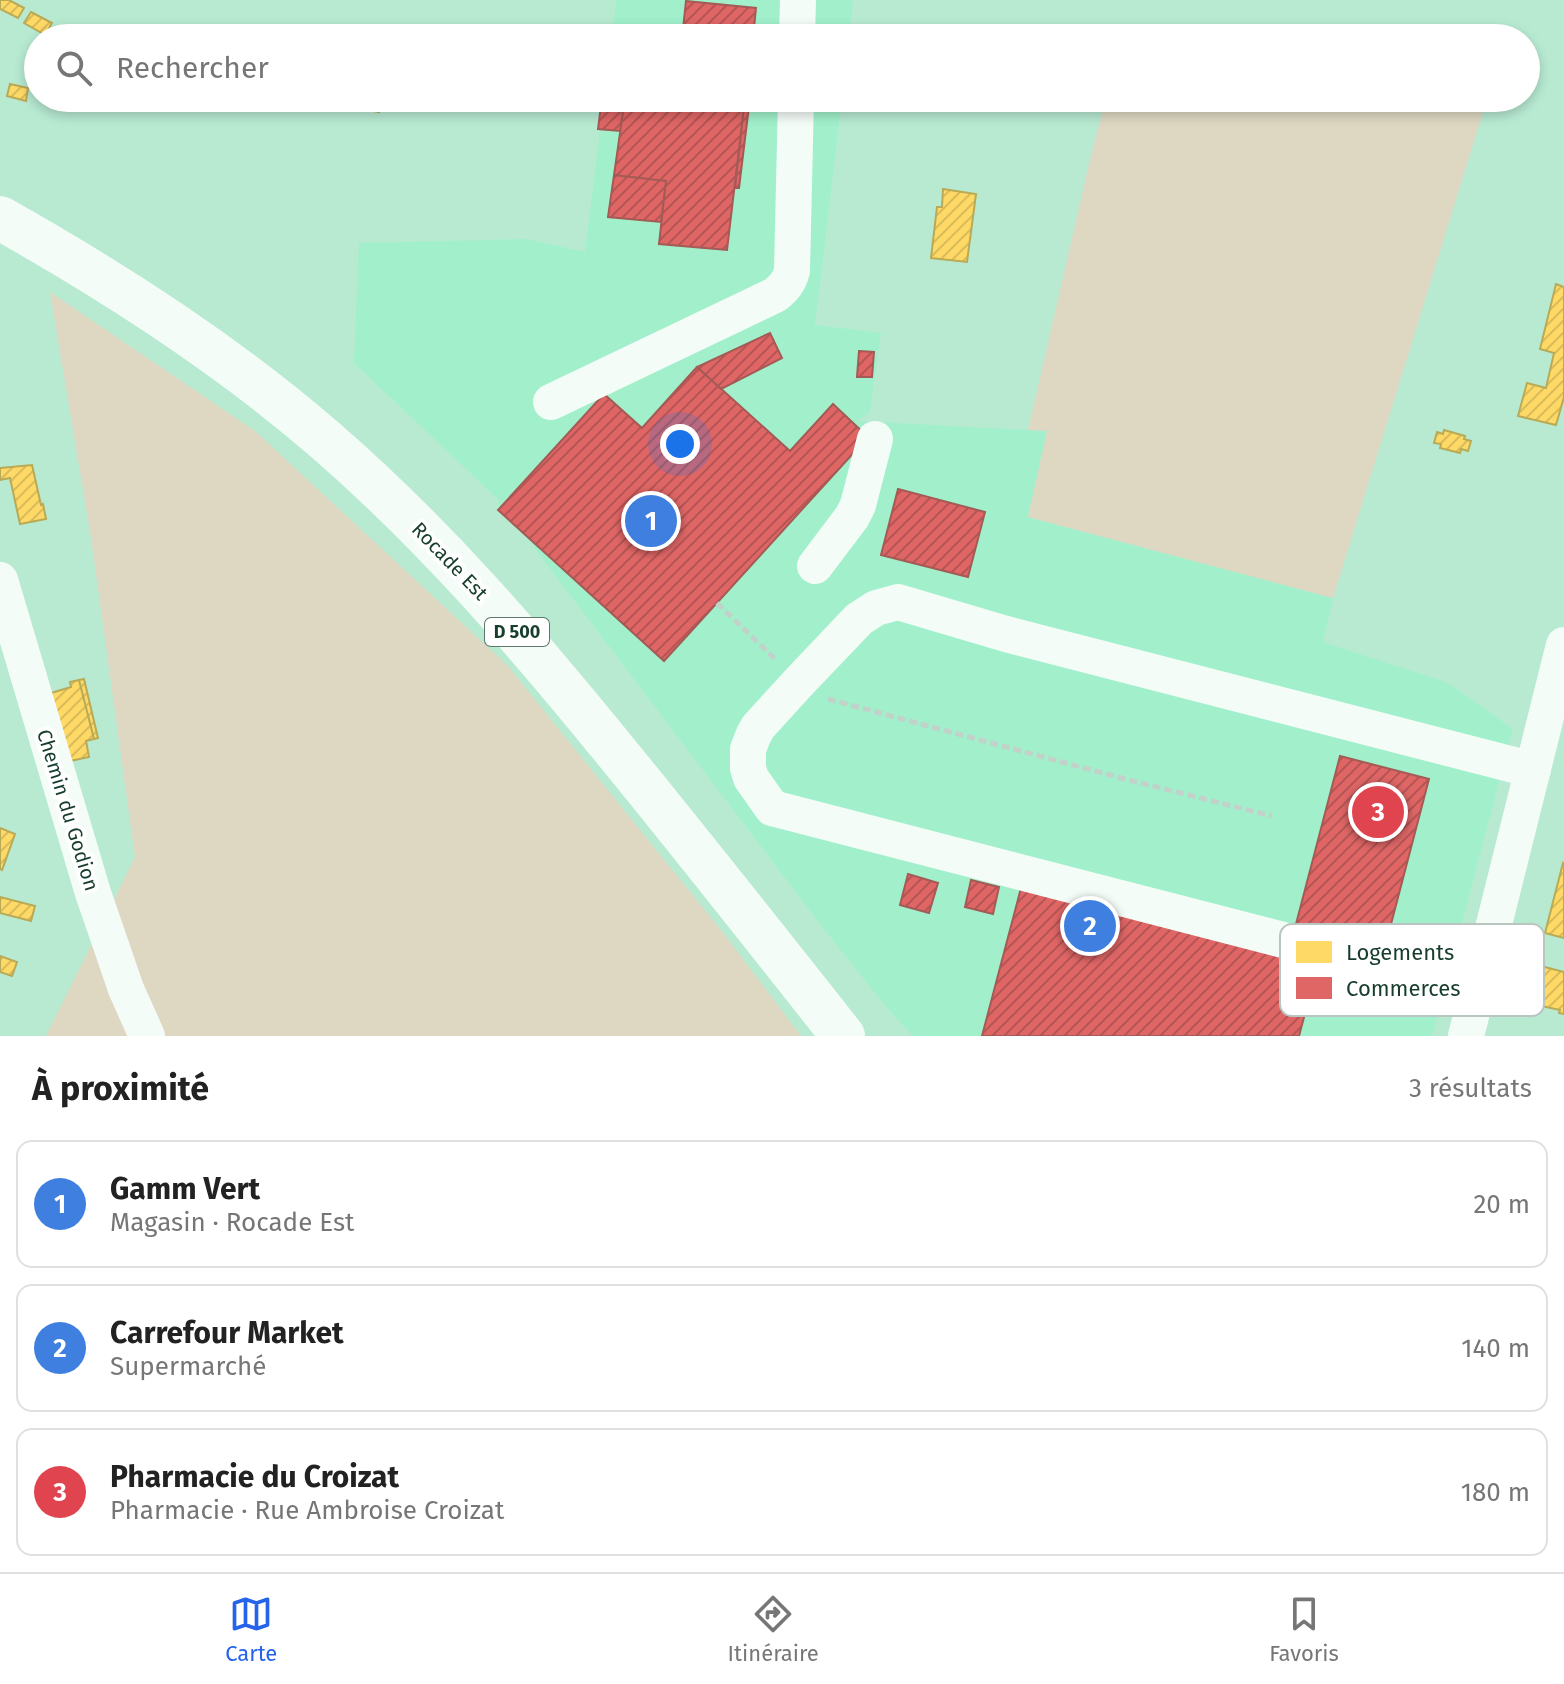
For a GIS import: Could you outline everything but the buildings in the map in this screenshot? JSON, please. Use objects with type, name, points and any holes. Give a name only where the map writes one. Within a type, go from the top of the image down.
[{"type":"main road","name":"Rocade Est","points":[[0,218],[126,292],[244,374],[306,423],[380,489],[450,558],[551,672],[843,1036]]},
{"type":"street","points":[[797,24],[798,0]]},
{"type":"street","points":[[551,402],[784,288],[792,271],[796,112]]},
{"type":"street","points":[[815,566],[852,517],[876,497],[875,439]]},
{"type":"street","name":"Chemin du Godion","points":[[0,580],[93,893],[126,989],[147,1036]]},
{"type":"street","points":[[1280,939],[772,808],[751,778],[748,749],[758,727],[844,634],[869,611],[898,602],[1006,634],[1533,770]]},
{"type":"street","points":[[1494,924],[1564,645]]},
{"type":"path","points":[[717,603],[812,693],[1272,816]]},
{"type":"shaded area","points":[[616,0],[853,0],[850,24],[613,24]]},
{"type":"shaded area","points":[[602,112],[840,112],[815,325],[881,333],[870,412],[857,421],[1048,431],[1028,517],[1333,598],[1323,642],[1448,683],[1513,729],[1462,924],[1280,924],[1280,1016],[1437,1016],[1432,1036],[913,1036],[820,924],[523,533],[498,510],[499,500],[354,363],[359,243],[526,239],[585,252]]},
{"type":"shaded area","points":[[1102,112],[1483,112],[1333,598],[1028,517],[1047,431],[1028,430]]},
{"type":"shaded area","points":[[50,292],[255,431],[507,665],[724,934],[801,1036],[46,1036],[135,857],[91,538]]},
{"type":"place","name":"Gamm Vert","points":[[651,521]]},
{"type":"place","name":"Pharmacie du Croizat","points":[[1378,812]]},
{"type":"place","name":"Carrefour Market","points":[[1090,926]]}]
